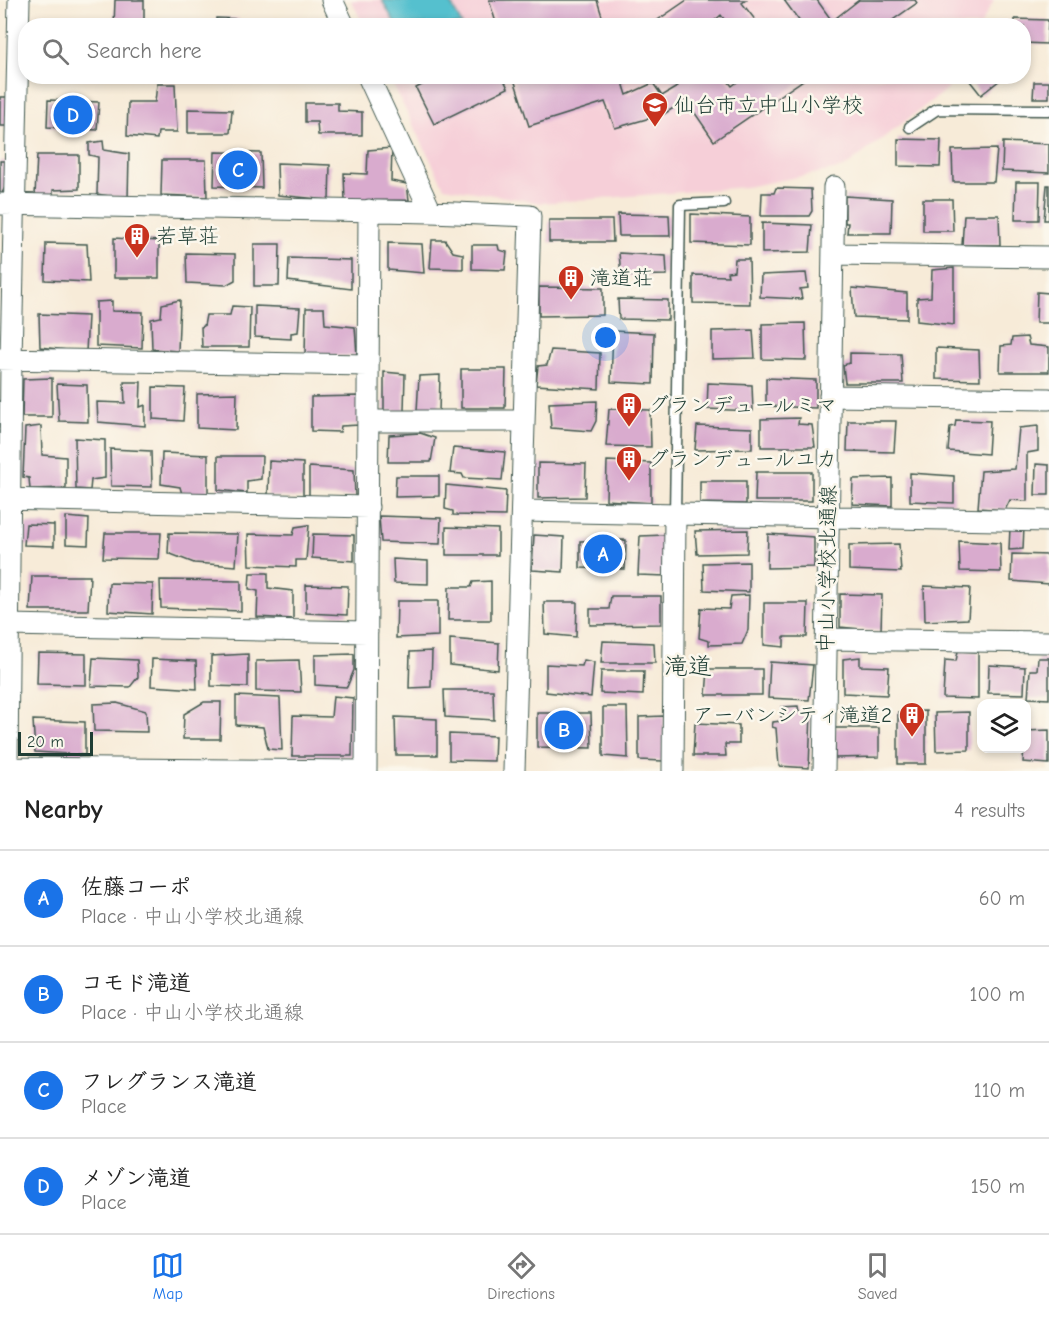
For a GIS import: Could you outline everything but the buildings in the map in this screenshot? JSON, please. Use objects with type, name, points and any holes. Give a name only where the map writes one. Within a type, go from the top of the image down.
[{"type":"street","points":[[19,0],[7,204],[3,768],[361,771]]},
{"type":"street","points":[[332,0],[340,18]]},
{"type":"street","points":[[372,84],[431,212]]},
{"type":"street","name":"中山小学校北通線","points":[[824,771],[834,187]]},
{"type":"street","points":[[7,204],[369,210],[530,216],[514,771]]},
{"type":"street","points":[[366,771],[369,210]]},
{"type":"street","points":[[832,254],[1049,257]]},
{"type":"street","points":[[5,359],[368,365]]},
{"type":"street","points":[[830,396],[1049,399]]},
{"type":"street","points":[[368,421],[524,421]]},
{"type":"street","points":[[5,499],[368,507]]},
{"type":"street","points":[[522,512],[1049,521]]},
{"type":"street","points":[[673,771],[675,514]]},
{"type":"street","points":[[5,636],[367,632]]},
{"type":"street","points":[[826,639],[1049,642]]},
{"type":"lane","points":[[910,127],[937,109],[1049,110]]},
{"type":"lane","points":[[675,514],[680,205],[724,203]]},
{"type":"shaded area","points":[[351,0],[994,0],[984,18],[360,18]]},
{"type":"shaded area","name":"仙台市立中山小学校","points":[[392,84],[950,84],[947,89],[844,168],[746,187],[542,203],[444,187]]},
{"type":"water","points":[[382,0],[449,0],[458,18],[392,18]]},
{"type":"place","name":"メゾン滝道","points":[[73,115]]},
{"type":"place","name":"仙台市立中山小学校","points":[[655,128]]},
{"type":"place","name":"フレグランス滝道","points":[[238,170]]},
{"type":"place","name":"若草荘","points":[[137,259]]},
{"type":"place","name":"滝道荘","points":[[571,301]]},
{"type":"place","name":"グランデュールミマ","points":[[629,428]]},
{"type":"place","name":"グランデュールユカ","points":[[629,482]]},
{"type":"place","name":"佐藤コーポ","points":[[603,554]]},
{"type":"place","name":"コモド滝道","points":[[564,730]]},
{"type":"place","name":"アーバンシティ滝道2","points":[[912,738]]},
{"type":"district","name":"滝道","points":[[688,666]]}]
